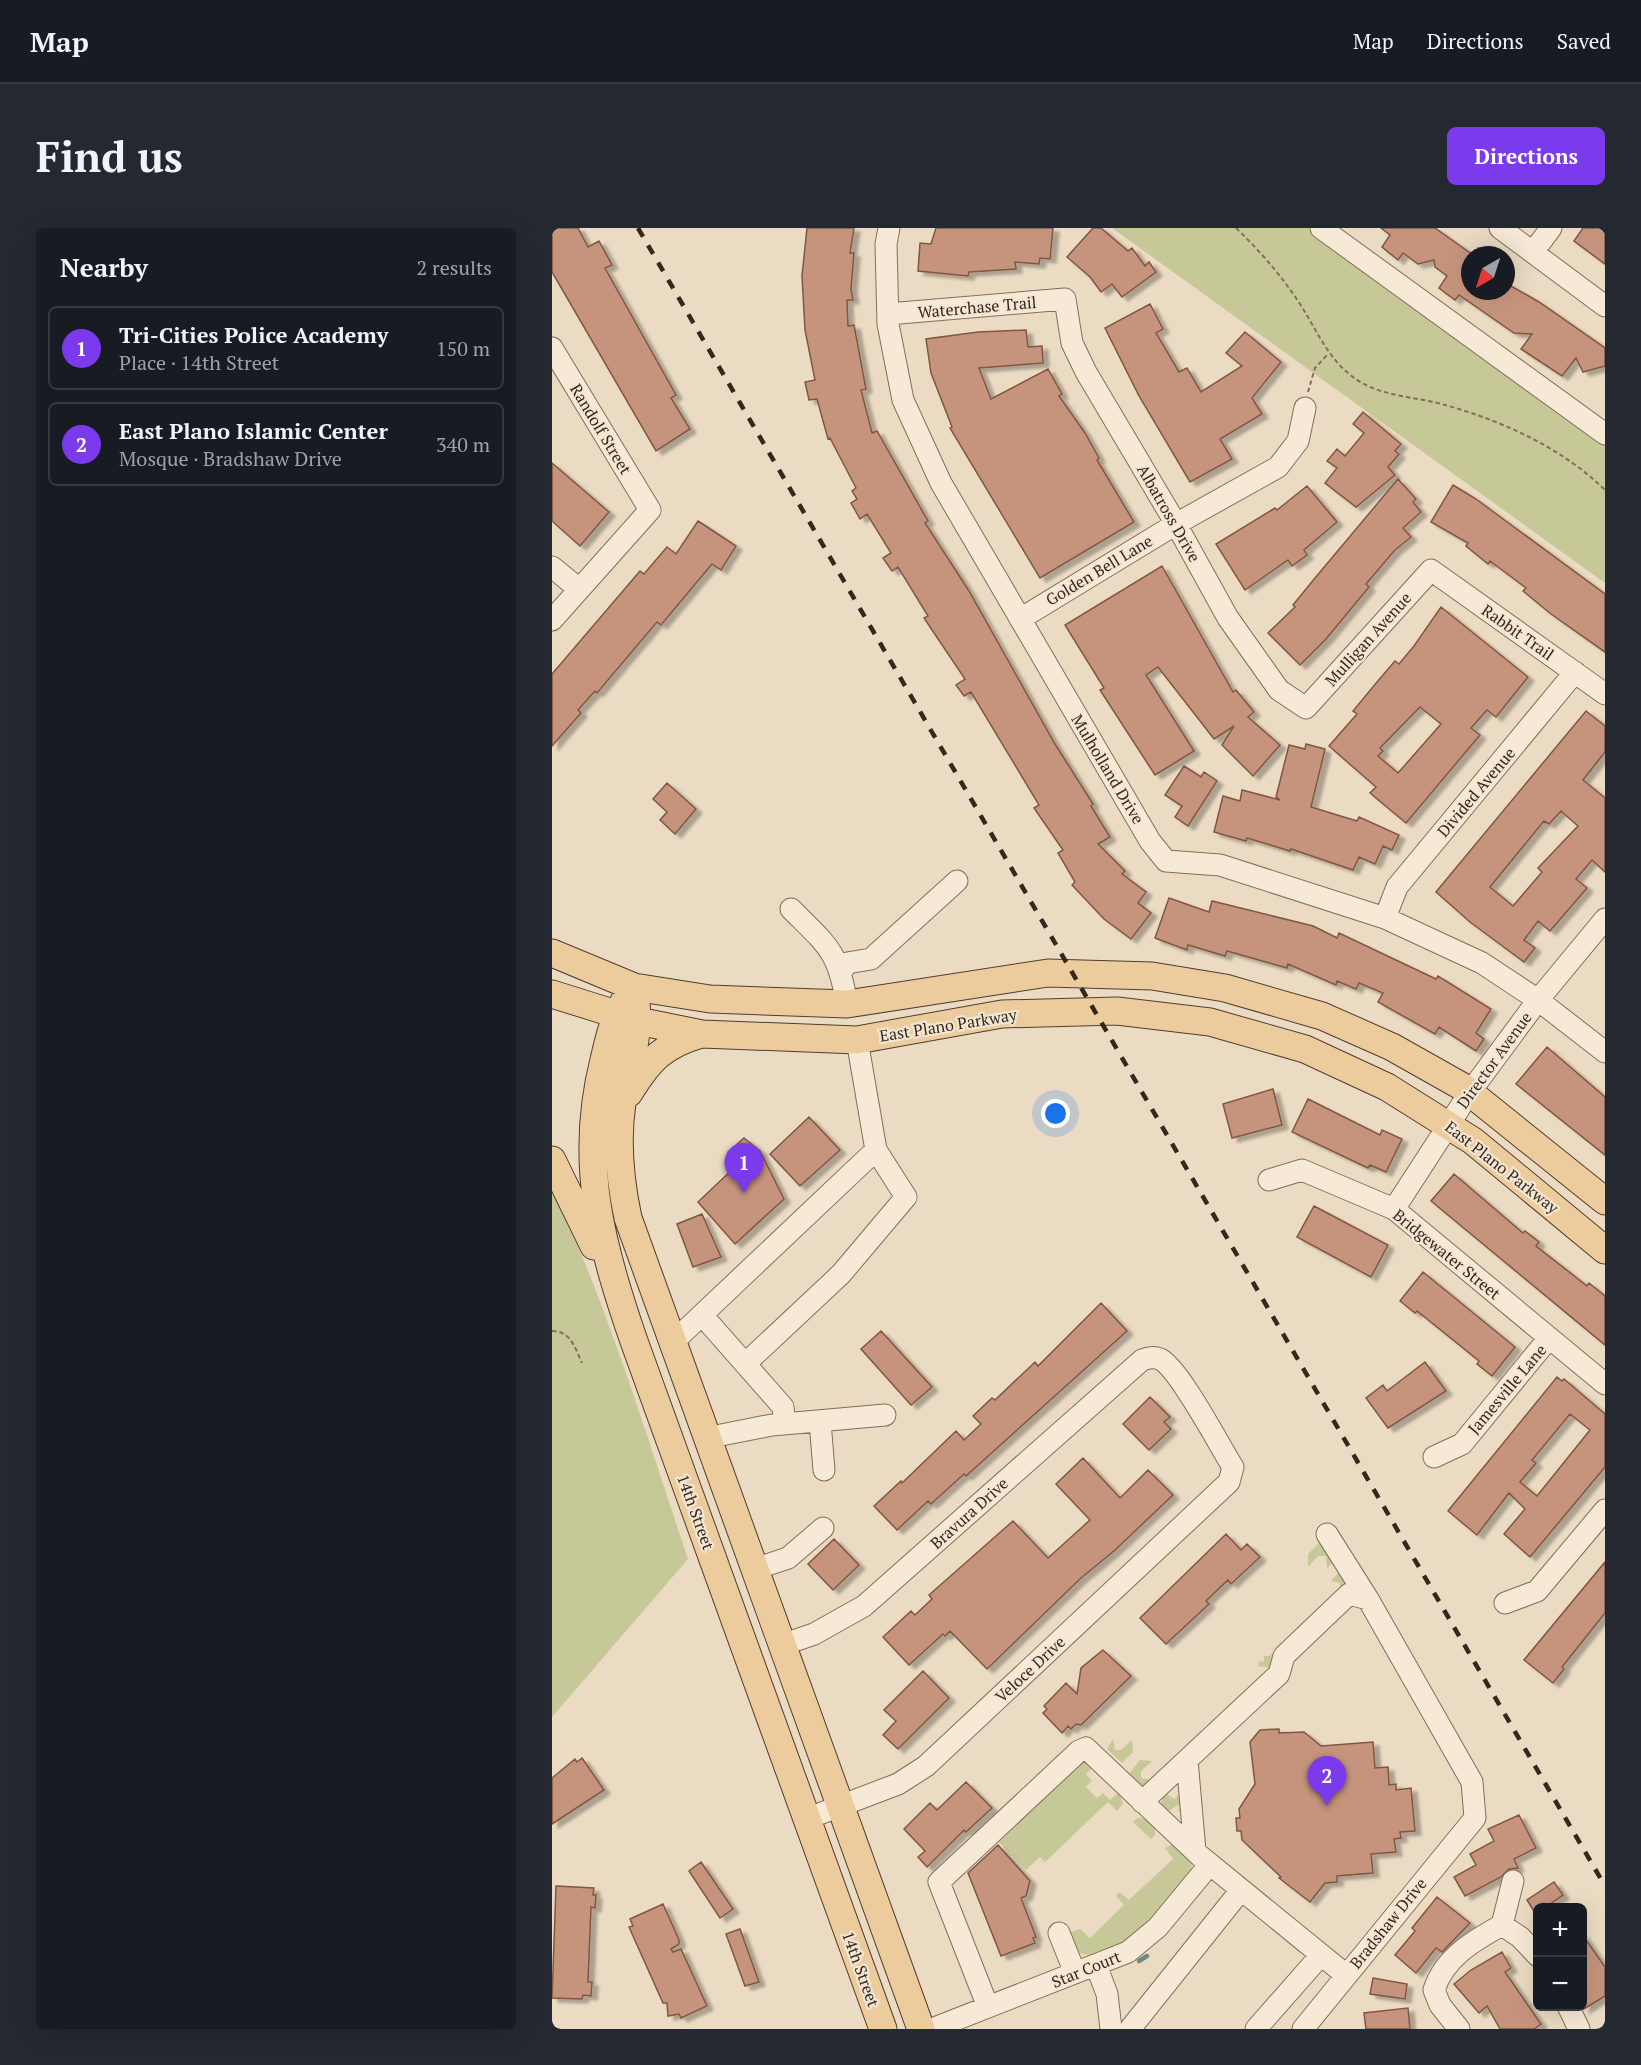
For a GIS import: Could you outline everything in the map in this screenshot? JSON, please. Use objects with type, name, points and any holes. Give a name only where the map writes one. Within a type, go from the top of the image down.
[{"type":"main road","points":[[552,953],[634,987],[710,999],[847,1004],[1048,973],[1152,976],[1226,988],[1322,1016],[1392,1047],[1470,1092],[1605,1201]]},
{"type":"main road","name":"14th Street","points":[[634,987],[627,1018],[594,1107],[591,1152],[594,1196],[613,1281],[883,2029]]},
{"type":"main road","name":"East Plano Parkway","points":[[552,994],[627,1018],[702,1034],[857,1040],[1002,1014],[1118,1011],[1210,1023],[1305,1049],[1387,1087],[1449,1124],[1605,1250]]},
{"type":"main road","points":[[847,1004],[857,1040]]},
{"type":"main road","name":"14th Street","points":[[627,1018],[619,1161],[626,1209],[706,1438],[921,2029]]},
{"type":"main road","points":[[622,1104],[650,1061],[670,1045],[702,1034]]},
{"type":"main road","points":[[552,1160],[613,1281]]},
{"type":"main road","points":[[691,1499],[724,1488]]},
{"type":"street","name":"Mulholland Drive","points":[[889,228],[886,244],[888,314],[903,400],[941,483],[1150,841],[1166,861],[1220,865],[1385,918],[1482,963],[1538,1000],[1605,1052]]},
{"type":"street","points":[[1321,228],[1605,434]]},
{"type":"street","points":[[1500,228],[1605,306]]},
{"type":"street","points":[[1533,252],[1551,228]]},
{"type":"street","name":"Waterchase Trail","points":[[888,314],[1065,299]]},
{"type":"street","name":"Albatross Drive","points":[[1065,299],[1072,343],[1086,372],[1176,524],[1228,618],[1279,690],[1306,708]]},
{"type":"street","name":"Randolf Street","points":[[552,348],[650,510],[579,589]]},
{"type":"street","name":"Golden Bell Lane","points":[[1020,619],[1176,524],[1278,467],[1298,441],[1305,408]]},
{"type":"street","points":[[552,567],[579,589],[552,620]]},
{"type":"street","name":"Mulligan Avenue","points":[[1306,708],[1431,570]]},
{"type":"street","name":"Rabbit Trail","points":[[1431,570],[1605,694]]},
{"type":"street","name":"Divided Avenue","points":[[1385,918],[1397,887],[1575,672]]},
{"type":"street","points":[[842,971],[847,963],[871,959],[957,881]]},
{"type":"street","points":[[791,909],[831,950],[842,971],[847,1004]]},
{"type":"street","name":"Director Avenue","points":[[1394,1209],[1470,1092],[1538,1000],[1605,919]]},
{"type":"street","points":[[745,1364],[841,1274],[906,1197],[876,1150],[857,1040]]},
{"type":"street","points":[[672,1343],[876,1150]]},
{"type":"street","name":"Bridgewater Street","points":[[1269,1180],[1302,1170],[1394,1209],[1605,1384]]},
{"type":"street","points":[[702,1315],[783,1407],[785,1424]]},
{"type":"street","name":"Jamesville Lane","points":[[1434,1457],[1462,1444],[1549,1338]]},
{"type":"street","name":"Veloce Drive","points":[[806,1820],[898,1784],[926,1766],[1229,1482],[1233,1467],[1175,1372],[1162,1359],[1152,1356],[1142,1359]]},
{"type":"street","name":"Bravura Drive","points":[[782,1645],[814,1634],[864,1606],[1142,1359]]},
{"type":"street","points":[[706,1438],[785,1424],[885,1415]]},
{"type":"street","points":[[820,1422],[824,1470]]},
{"type":"street","points":[[1505,1603],[1537,1592],[1605,1510]]},
{"type":"street","points":[[755,1569],[788,1558],[823,1528]]},
{"type":"street","points":[[1327,1534],[1368,1599]]},
{"type":"street","points":[[1142,1802],[1279,1674],[1284,1656],[1349,1594],[1368,1599]]},
{"type":"street","name":"Bradshaw Drive","points":[[1303,2029],[1475,1818],[1472,1782],[1368,1599]]},
{"type":"street","points":[[988,2007],[939,1882],[1079,1751],[1086,1748],[1202,1858],[1346,1975]]},
{"type":"street","points":[[1187,1760],[1202,1858]]},
{"type":"street","name":"Star Court","points":[[932,2029],[1128,1952],[1144,1941],[1202,1858]]},
{"type":"street","points":[[1459,2029],[1440,2006],[1434,1990],[1438,1978],[1448,1962],[1475,1940],[1502,1925],[1513,1881]]},
{"type":"street","points":[[1130,2029],[1241,1890]]},
{"type":"street","points":[[1502,1925],[1520,1937],[1533,1951]]},
{"type":"street","points":[[1059,1933],[1075,1973]]},
{"type":"street","points":[[1256,2029],[1321,1955]]},
{"type":"street","points":[[1096,1965],[1107,1994],[1111,2029]]},
{"type":"street","points":[[1570,2011],[1579,2029]]},
{"type":"path","points":[[1236,228],[1281,276],[1328,354],[1352,376],[1373,388],[1474,413],[1532,438],[1557,453],[1605,490]]},
{"type":"path","points":[[1305,408],[1316,368],[1328,354]]},
{"type":"path","points":[[552,1331],[560,1331],[569,1338],[582,1363]]},
{"type":"green space","points":[[1112,228],[1308,228],[1605,441],[1605,583]]},
{"type":"green space","points":[[552,1187],[609,1324],[688,1559],[552,1717]]},
{"type":"green space","points":[[1320,1542],[1335,1561],[1327,1568],[1326,1556],[1318,1556],[1308,1567],[1308,1554]]},
{"type":"green space","points":[[1339,1572],[1347,1584],[1271,1668],[1258,1666],[1259,1661],[1264,1662],[1264,1656],[1270,1656],[1340,1590],[1340,1583],[1331,1581]]},
{"type":"green space","points":[[1113,1739],[1115,1750],[1121,1750],[1132,1740],[1133,1752],[1122,1763],[1107,1749]]},
{"type":"green space","points":[[1086,1760],[1093,1767],[1086,1774],[1092,1781],[1086,1787],[1097,1798],[1103,1793],[1110,1800],[1119,1792],[1123,1804],[1117,1811],[1108,1802],[1045,1862],[1040,1857],[1026,1870],[996,1839],[1073,1766]]},
{"type":"green space","points":[[1140,1760],[1152,1761],[1141,1771],[1141,1778],[1152,1780],[1144,1788],[1129,1774]]},
{"type":"green space","points":[[1175,1781],[1180,1781],[1185,1786],[1187,1832],[1178,1828],[1186,1820],[1178,1810],[1180,1808],[1178,1805],[1167,1812],[1161,1804],[1164,1792],[1174,1799],[1183,1791]]},
{"type":"green space","points":[[1138,1818],[1148,1819],[1155,1827],[1155,1835],[1151,1839],[1133,1822]]},
{"type":"green space","points":[[1173,1844],[1192,1862],[1191,1873],[1151,1921],[1125,1941],[1088,1955],[1075,1952],[1071,1932],[1080,1929],[1090,1938],[1124,1905],[1116,1896],[1119,1892],[1129,1900],[1173,1859],[1165,1848]]},
{"type":"building","points":[[552,228],[578,228],[588,247],[599,241],[612,265],[605,268],[676,395],[671,398],[690,429],[656,451],[552,272]]},
{"type":"building","points":[[807,228],[854,228],[850,253],[854,253],[851,289],[853,300],[847,300],[848,326],[854,325],[866,389],[861,390],[872,433],[877,431],[928,521],[925,523],[969,591],[1055,744],[1093,804],[1091,806],[1110,837],[1098,844],[1125,871],[1122,874],[1146,892],[1138,903],[1151,913],[1131,939],[1104,919],[1072,885],[1075,882],[1058,853],[1063,850],[1034,808],[1039,805],[971,692],[964,696],[956,685],[965,679],[924,618],[928,616],[898,567],[892,571],[883,558],[891,553],[867,514],[860,519],[851,503],[857,499],[852,491],[856,488],[830,438],[828,439],[817,399],[809,400],[805,382],[815,380],[805,330],[802,276]]},
{"type":"building","points":[[936,228],[1053,228],[1050,259],[1040,258],[1039,264],[1015,262],[1016,269],[969,272],[968,276],[918,271],[920,243],[931,244]]},
{"type":"building","points":[[1093,228],[1101,228],[1128,251],[1132,248],[1145,266],[1149,262],[1156,272],[1122,297],[1112,284],[1101,292],[1090,277],[1067,257]]},
{"type":"building","points":[[1381,228],[1435,228],[1461,246],[1461,296],[1459,295],[1455,300],[1439,288],[1447,276],[1435,267],[1434,260],[1418,264],[1403,253],[1398,260],[1382,247],[1390,235]]},
{"type":"building","points":[[1583,228],[1605,228],[1605,264],[1574,241]]},
{"type":"building","points":[[1515,288],[1605,348],[1605,366],[1583,372],[1576,358],[1562,376],[1521,349],[1532,334],[1514,333],[1466,300],[1515,300]]},
{"type":"building","points":[[1150,304],[1163,329],[1156,333],[1179,372],[1187,368],[1201,392],[1242,366],[1226,353],[1245,332],[1281,362],[1252,398],[1262,414],[1220,439],[1232,459],[1190,482],[1139,396],[1105,328]]},
{"type":"building","points":[[1026,330],[1028,347],[1042,346],[1043,363],[979,368],[991,399],[1048,369],[1062,394],[1059,396],[1085,433],[1099,458],[1097,460],[1134,522],[1040,578],[950,428],[952,427],[931,373],[926,339],[978,332]]},
{"type":"building","points":[[1363,412],[1401,444],[1395,451],[1399,454],[1388,467],[1395,475],[1356,507],[1325,483],[1337,468],[1327,461],[1337,449],[1345,456],[1364,433],[1353,424]]},
{"type":"building","points":[[552,463],[609,512],[580,546],[552,521]]},
{"type":"building","points":[[1398,479],[1416,499],[1413,502],[1421,512],[1403,528],[1411,537],[1394,551],[1366,584],[1369,587],[1326,639],[1300,665],[1268,633],[1295,607],[1293,605]]},
{"type":"building","points":[[1453,485],[1476,499],[1605,594],[1605,652],[1551,614],[1523,591],[1526,588],[1490,561],[1488,564],[1466,546],[1468,543],[1431,522]]},
{"type":"building","points":[[1307,486],[1337,522],[1304,550],[1307,555],[1292,566],[1288,560],[1245,590],[1216,544],[1275,508],[1277,510]]},
{"type":"building","points":[[698,521],[736,546],[721,570],[712,564],[661,625],[657,622],[597,693],[595,691],[578,710],[581,713],[552,746],[552,674],[640,571],[644,574],[667,547],[676,554]]},
{"type":"building","points":[[1162,566],[1233,692],[1236,690],[1254,712],[1248,717],[1280,745],[1253,776],[1222,745],[1234,726],[1214,739],[1158,667],[1146,675],[1194,751],[1155,775],[1100,690],[1104,688],[1065,625]]},
{"type":"building","points":[[1441,607],[1528,677],[1496,717],[1487,710],[1471,728],[1480,735],[1406,823],[1370,793],[1376,787],[1329,746],[1357,714],[1353,711],[1377,682],[1395,661],[1399,664]],"holes":[[[1420,707],[1441,724],[1398,773],[1378,756],[1383,751],[1380,748]]]},
{"type":"building","points":[[1586,711],[1605,726],[1605,752],[1583,780],[1605,798],[1605,872],[1592,860],[1576,879],[1587,888],[1550,931],[1538,921],[1524,940],[1535,948],[1524,962],[1470,922],[1436,892]],"holes":[[[1561,811],[1578,826],[1538,868],[1542,872],[1513,906],[1490,887],[1544,821],[1549,824]]]},
{"type":"building","points":[[1306,744],[1325,749],[1311,807],[1357,821],[1359,817],[1399,835],[1392,850],[1383,846],[1375,864],[1359,857],[1353,870],[1291,849],[1290,851],[1247,838],[1246,841],[1214,832],[1223,796],[1240,801],[1242,790],[1280,800],[1276,797],[1289,745],[1305,749]]},
{"type":"building","points":[[1184,766],[1201,777],[1204,772],[1217,781],[1188,826],[1175,817],[1182,806],[1165,795]]},
{"type":"building","points":[[667,783],[696,809],[675,834],[660,820],[667,812],[653,799]]},
{"type":"building","points":[[1169,898],[1209,912],[1212,901],[1313,926],[1337,938],[1339,933],[1436,979],[1438,976],[1491,1009],[1476,1033],[1484,1039],[1476,1051],[1439,1027],[1435,1034],[1378,1002],[1383,993],[1359,983],[1356,989],[1337,981],[1336,985],[1288,964],[1287,968],[1227,951],[1225,956],[1188,945],[1187,950],[1155,938]]},
{"type":"building","points":[[1547,1047],[1605,1097],[1605,1155],[1516,1084]]},
{"type":"building","points":[[1273,1089],[1282,1125],[1232,1138],[1223,1104]]},
{"type":"building","points":[[1308,1099],[1380,1135],[1382,1130],[1402,1139],[1386,1172],[1370,1165],[1368,1168],[1292,1132]]},
{"type":"building","points":[[809,1117],[840,1150],[800,1186],[770,1154]]},
{"type":"building","points":[[744,1138],[760,1151],[784,1199],[735,1244],[698,1202],[737,1165],[728,1152]]},
{"type":"building","points":[[1454,1174],[1523,1233],[1525,1231],[1539,1242],[1536,1246],[1587,1286],[1589,1283],[1605,1296],[1605,1345],[1431,1201]]},
{"type":"building","points":[[1314,1206],[1388,1245],[1371,1277],[1297,1237]]},
{"type":"building","points":[[702,1214],[721,1257],[693,1267],[677,1224]]},
{"type":"building","points":[[1423,1272],[1515,1347],[1492,1376],[1477,1364],[1479,1361],[1417,1311],[1415,1313],[1400,1301]]},
{"type":"building","points":[[1101,1303],[1127,1331],[966,1476],[964,1474],[931,1504],[928,1501],[897,1530],[874,1506],[901,1481],[902,1483],[956,1431],[964,1440],[981,1424],[973,1416],[992,1398],[995,1400],[1035,1362],[1038,1366]]},
{"type":"building","points":[[881,1331],[932,1387],[911,1405],[861,1349]]},
{"type":"building","points":[[1425,1362],[1446,1391],[1388,1428],[1366,1398],[1383,1385],[1387,1391]]},
{"type":"building","points":[[1557,1377],[1562,1381],[1564,1379],[1605,1414],[1605,1467],[1530,1557],[1504,1534],[1525,1509],[1509,1493],[1477,1535],[1448,1511]],"holes":[[[1570,1414],[1590,1430],[1537,1496],[1520,1482],[1536,1463],[1532,1460]]]},
{"type":"building","points":[[1150,1397],[1170,1417],[1164,1422],[1171,1429],[1149,1450],[1123,1424]]},
{"type":"building","points":[[1083,1458],[1120,1498],[1148,1470],[1173,1495],[1114,1551],[1081,1578],[987,1669],[950,1631],[945,1636],[943,1634],[909,1665],[883,1637],[911,1611],[915,1615],[932,1599],[929,1595],[1013,1521],[1048,1558],[1090,1520],[1056,1484]]},
{"type":"building","points":[[1226,1534],[1241,1550],[1247,1544],[1260,1557],[1231,1584],[1228,1580],[1206,1601],[1209,1604],[1166,1644],[1140,1618]]},
{"type":"building","points":[[834,1539],[859,1565],[833,1590],[808,1564]]},
{"type":"building","points":[[1605,1562],[1605,1613],[1562,1667],[1564,1669],[1553,1683],[1524,1660]]},
{"type":"building","points":[[1103,1650],[1131,1676],[1081,1725],[1076,1724],[1071,1729],[1068,1726],[1062,1733],[1043,1713],[1047,1709],[1044,1706],[1066,1683],[1077,1694],[1081,1668]]},
{"type":"building","points":[[923,1671],[949,1698],[898,1749],[883,1735],[896,1721],[884,1710]]},
{"type":"building","points":[[1279,1729],[1279,1733],[1304,1732],[1321,1746],[1373,1742],[1375,1768],[1388,1767],[1389,1785],[1396,1784],[1396,1790],[1411,1788],[1415,1831],[1400,1832],[1401,1838],[1394,1839],[1396,1852],[1371,1854],[1373,1873],[1337,1876],[1337,1882],[1325,1883],[1310,1902],[1279,1878],[1281,1877],[1242,1840],[1241,1831],[1237,1831],[1236,1818],[1240,1818],[1239,1809],[1255,1784],[1250,1742],[1260,1730]]},
{"type":"building","points":[[582,1758],[604,1790],[552,1824],[552,1778],[575,1759],[577,1762]]},
{"type":"building","points":[[966,1782],[992,1808],[966,1832],[964,1830],[927,1867],[918,1857],[925,1851],[904,1829],[930,1803],[937,1810]]},
{"type":"building","points":[[1519,1815],[1536,1848],[1514,1859],[1518,1868],[1509,1869],[1501,1877],[1465,1896],[1454,1877],[1476,1865],[1470,1854],[1494,1841],[1488,1829]]},
{"type":"building","points":[[998,1845],[1030,1881],[1026,1896],[1021,1898],[1036,1937],[1033,1938],[1035,1943],[1001,1956],[968,1873]]},
{"type":"building","points":[[701,1862],[733,1909],[720,1918],[689,1871]]},
{"type":"building","points":[[1554,1882],[1563,1895],[1551,1903],[1533,1903],[1533,1910],[1527,1900]]},
{"type":"building","points":[[556,1886],[594,1888],[593,1895],[596,1895],[595,1908],[591,1907],[588,1982],[592,1982],[591,1996],[583,1995],[582,1999],[552,1998]]},
{"type":"building","points":[[1437,1897],[1470,1923],[1442,1952],[1436,1948],[1416,1973],[1395,1955],[1415,1931],[1412,1928]]},
{"type":"building","points":[[663,1904],[679,1940],[679,1944],[671,1949],[673,1952],[681,1949],[707,2006],[681,2018],[679,2014],[668,2016],[667,2003],[663,2003],[629,1927],[633,1926],[630,1919]]},
{"type":"building","points":[[740,1929],[759,1982],[745,1986],[726,1934]]},
{"type":"building","points":[[1587,1941],[1605,1967],[1605,1996],[1587,2007]]},
{"type":"building","points":[[1502,1952],[1511,1968],[1505,1972],[1541,2024],[1534,2029],[1500,2029],[1487,2006],[1479,2013],[1454,1984],[1471,1970]]},
{"type":"building","points":[[1373,1978],[1407,1984],[1405,1999],[1370,1994]]},
{"type":"building","points":[[1408,2008],[1410,2029],[1366,2029],[1364,2013]]},
{"type":"waterway","points":[[1139,1961],[1147,1956]]},
{"type":"railway","points":[[638,228],[1605,1886]]},
{"type":"place","name":"Tri-Cities Police Academy","points":[[744,1193]]},
{"type":"place","name":"East Plano Islamic Center","points":[[1327,1806]]}]
